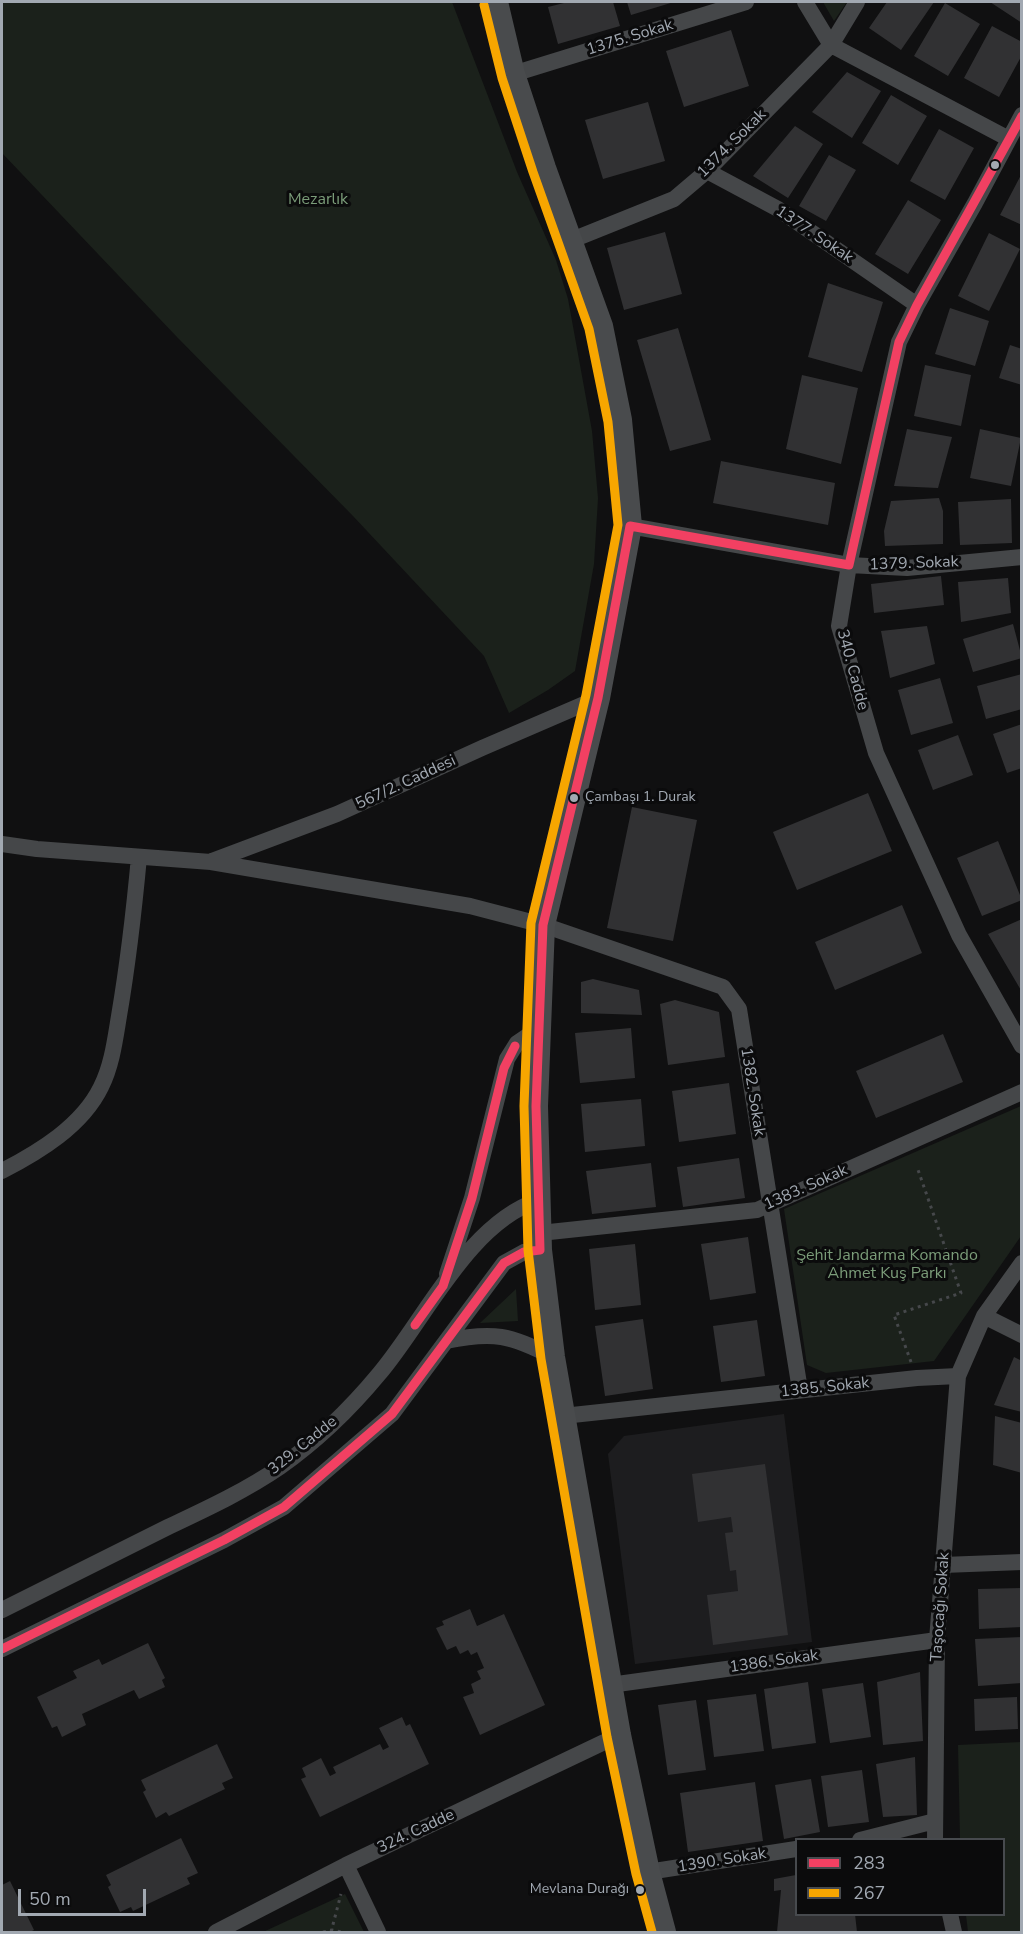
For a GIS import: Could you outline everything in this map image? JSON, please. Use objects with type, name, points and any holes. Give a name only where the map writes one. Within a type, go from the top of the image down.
[{"type":"main road","points":[[496,2],[513,74],[601,326],[620,420],[630,526],[598,698],[543,925],[536,1106],[540,1242],[553,1357],[618,1735],[648,1872],[664,1932]]},
{"type":"street","name":"1375. Sokak","points":[[513,74],[746,2]]},
{"type":"street","points":[[805,2],[831,45],[1017,127]]},
{"type":"street","name":"1374. Sokak","points":[[572,240],[674,199],[707,171],[831,45],[858,2]]},
{"type":"street","name":"340. Cadde","points":[[1017,127],[917,305],[899,342],[849,565],[839,626],[876,753],[959,935],[1019,1037]]},
{"type":"street","name":"1377. Sokak","points":[[707,171],[778,209],[917,305]]},
{"type":"street","name":"1379. Sokak","points":[[630,526],[849,565],[908,568],[1022,557]]},
{"type":"street","name":"567/2. Caddesi","points":[[211,862],[337,814],[598,698]]},
{"type":"street","name":"1382. Sokak","points":[[2,844],[37,849],[211,862],[470,906],[543,925],[723,987],[739,1009],[800,1390]]},
{"type":"street","points":[[2,1171],[59,1136],[84,1112],[101,1087],[111,1058],[129,958],[139,857]]},
{"type":"street","points":[[443,1286],[469,1209],[507,1059],[517,1043],[539,1028]]},
{"type":"street","name":"1383. Sokak","points":[[540,1242],[757,1210],[1022,1092]]},
{"type":"street","name":"329. Cadde","points":[[2,1610],[239,1492],[279,1467],[331,1425],[357,1400],[399,1349],[459,1264],[497,1223],[524,1205],[539,1200]]},
{"type":"street","name":"329. Cadde","points":[[2,1649],[224,1540],[284,1507],[392,1414],[504,1263],[540,1242]]},
{"type":"street","points":[[958,1376],[984,1316],[1022,1263]]},
{"type":"street","points":[[984,1316],[1022,1335]]},
{"type":"street","points":[[446,1341],[491,1335],[526,1343],[553,1357]]},
{"type":"street","name":"1385. Sokak","points":[[563,1416],[917,1378],[958,1376]]},
{"type":"street","name":"Taşocağı Sokak","points":[[935,1838],[937,1640],[958,1376]]},
{"type":"street","points":[[943,1565],[1022,1562]]},
{"type":"street","name":"1386. Sokak","points":[[610,1685],[937,1640]]},
{"type":"street","name":"324. Cadde","points":[[216,1932],[346,1865],[618,1735]]},
{"type":"street","points":[[864,1838],[935,1821]]},
{"type":"street","name":"1390. Sokak","points":[[648,1872],[795,1849]]},
{"type":"street","points":[[346,1865],[378,1932]]},
{"type":"street","points":[[950,1916],[954,1932]]},
{"type":"path","points":[[917,1167],[961,1293],[894,1316],[917,1378]]},
{"type":"path","points":[[332,1931],[346,1865]]},
{"type":"path","points":[[323,1932],[342,1932]]},
{"type":"shaded area","points":[[784,1414],[812,1642],[635,1664],[608,1454],[624,1436]]},
{"type":"green space","name":"Mezarlık","points":[[2,2],[452,2],[517,172],[556,260],[568,299],[592,431],[598,498],[594,564],[575,671],[509,713],[484,656],[353,516],[176,336],[2,153]]},
{"type":"green space","points":[[823,2],[847,2],[834,21]]},
{"type":"green space","name":"Şehit Jandarma Komando Ahmet Kuş Parkı","points":[[1021,1106],[1021,1236],[934,1361],[826,1373],[807,1365],[784,1209]]},
{"type":"green space","points":[[516,1289],[518,1321],[480,1323]]},
{"type":"green space","points":[[1021,1742],[1021,1932],[968,1932],[966,1916],[1005,1916],[1005,1838],[960,1838],[958,1745]]},
{"type":"green space","points":[[345,1894],[364,1932],[263,1932],[341,1896]]},
{"type":"building","points":[[568,2],[613,2],[620,26],[558,44],[548,7]]},
{"type":"building","points":[[627,2],[674,2],[631,15]]},
{"type":"building","points":[[887,2],[934,2],[901,50],[869,28]]},
{"type":"building","points":[[990,2],[1022,2],[1022,23]]},
{"type":"building","points":[[945,3],[980,24],[948,76],[914,56]]},
{"type":"building","points":[[992,26],[1022,42],[1022,55],[999,97],[964,78]]},
{"type":"building","points":[[731,30],[749,86],[684,107],[666,51]]},
{"type":"building","points":[[847,72],[881,91],[852,138],[812,112]]},
{"type":"building","points":[[891,95],[927,116],[898,165],[862,143]]},
{"type":"building","points":[[648,102],[665,161],[603,179],[585,120]]},
{"type":"building","points":[[795,126],[823,144],[788,198],[753,176]]},
{"type":"building","points":[[939,129],[974,148],[945,200],[910,181]]},
{"type":"building","points":[[829,155],[856,170],[826,221],[799,206]]},
{"type":"building","points":[[1022,173],[1022,225],[1000,215]]},
{"type":"building","points":[[908,200],[941,220],[908,274],[875,254]]},
{"type":"building","points":[[665,232],[682,294],[624,310],[607,248]]},
{"type":"building","points":[[989,233],[1020,249],[989,311],[958,296]]},
{"type":"building","points":[[828,283],[883,302],[862,372],[808,357]]},
{"type":"building","points":[[950,308],[989,321],[975,366],[935,354]]},
{"type":"building","points":[[678,328],[711,440],[670,451],[637,340]]},
{"type":"building","points":[[1010,345],[1022,349],[1022,385],[999,378]]},
{"type":"building","points":[[925,365],[971,375],[961,426],[914,416]]},
{"type":"building","points":[[802,375],[858,388],[841,464],[786,449]]},
{"type":"building","points":[[907,429],[952,437],[938,488],[894,486]]},
{"type":"building","points":[[980,429],[1021,438],[1011,486],[970,478]]},
{"type":"building","points":[[721,461],[835,483],[828,525],[713,503]]},
{"type":"building","points":[[939,498],[943,511],[943,544],[885,546],[884,531],[891,501]]},
{"type":"building","points":[[1011,499],[1012,543],[960,545],[958,502]]},
{"type":"building","points":[[941,576],[944,605],[874,613],[871,584]]},
{"type":"building","points":[[1008,578],[1011,613],[961,622],[958,582]]},
{"type":"building","points":[[1013,624],[1022,658],[973,672],[963,639]]},
{"type":"building","points":[[927,626],[935,664],[890,678],[881,631]]},
{"type":"building","points":[[1022,674],[1022,709],[986,719],[977,686]]},
{"type":"building","points":[[940,678],[953,723],[911,735],[898,690]]},
{"type":"building","points":[[1022,724],[1022,768],[1007,773],[993,734]]},
{"type":"building","points":[[958,735],[973,775],[933,790],[918,750]]},
{"type":"building","points":[[868,793],[892,851],[797,890],[773,832]]},
{"type":"building","points":[[632,807],[697,820],[673,941],[607,928]]},
{"type":"building","points":[[998,841],[1022,900],[982,916],[957,858]]},
{"type":"building","points":[[902,905],[922,953],[835,990],[815,942]]},
{"type":"building","points":[[1022,919],[1022,992],[988,934]]},
{"type":"building","points":[[593,979],[639,990],[642,1015],[581,1013],[581,982]]},
{"type":"building","points":[[675,1000],[719,1012],[725,1057],[668,1065],[660,1004]]},
{"type":"building","points":[[631,1028],[635,1078],[580,1083],[575,1033]]},
{"type":"building","points":[[943,1034],[963,1082],[876,1118],[856,1071]]},
{"type":"building","points":[[729,1083],[736,1134],[679,1142],[672,1091]]},
{"type":"building","points":[[641,1099],[645,1146],[585,1152],[581,1104]]},
{"type":"building","points":[[739,1158],[745,1198],[683,1207],[677,1167]]},
{"type":"building","points":[[651,1163],[656,1207],[592,1214],[586,1171]]},
{"type":"building","points":[[748,1237],[756,1293],[710,1300],[701,1244]]},
{"type":"building","points":[[635,1244],[641,1305],[595,1310],[589,1249]]},
{"type":"building","points":[[643,1319],[653,1389],[605,1396],[595,1326]]},
{"type":"building","points":[[757,1320],[765,1376],[721,1382],[713,1326]]},
{"type":"building","points":[[1014,1357],[1022,1361],[1022,1412],[994,1405]]},
{"type":"building","points":[[995,1416],[1022,1423],[1022,1473],[993,1465]]},
{"type":"building","points":[[765,1464],[788,1635],[713,1645],[707,1595],[738,1591],[736,1570],[730,1571],[725,1533],[733,1532],[731,1517],[698,1522],[692,1474]]},
{"type":"building","points":[[1022,1588],[1022,1627],[979,1629],[978,1589]]},
{"type":"building","points":[[470,1609],[477,1626],[504,1614],[545,1705],[480,1735],[463,1697],[474,1693],[471,1684],[481,1679],[477,1671],[484,1668],[477,1652],[471,1655],[468,1650],[460,1654],[456,1646],[447,1650],[436,1628],[444,1625],[442,1621]]},
{"type":"building","points":[[1022,1637],[1022,1683],[978,1686],[975,1639]]},
{"type":"building","points":[[148,1643],[165,1678],[162,1680],[165,1687],[139,1699],[134,1690],[82,1714],[86,1725],[62,1737],[57,1726],[52,1728],[37,1697],[77,1678],[73,1671],[99,1659],[102,1665]]},
{"type":"building","points":[[920,1672],[923,1741],[883,1745],[877,1682]]},
{"type":"building","points":[[808,1682],[816,1743],[772,1749],[764,1689]]},
{"type":"building","points":[[863,1683],[871,1737],[830,1743],[822,1689]]},
{"type":"building","points":[[756,1694],[764,1751],[714,1757],[707,1700]]},
{"type":"building","points":[[1017,1697],[1018,1729],[975,1731],[974,1699]]},
{"type":"building","points":[[696,1700],[706,1770],[668,1775],[658,1705]]},
{"type":"building","points":[[402,1717],[406,1726],[410,1724],[429,1764],[320,1817],[301,1779],[306,1777],[302,1768],[321,1758],[330,1776],[336,1773],[333,1767],[380,1744],[383,1750],[389,1747],[379,1728]]},
{"type":"building","points":[[217,1744],[233,1778],[222,1783],[225,1789],[169,1816],[166,1812],[156,1818],[143,1792],[146,1790],[141,1780]]},
{"type":"building","points":[[915,1757],[917,1815],[883,1817],[876,1764]]},
{"type":"building","points":[[862,1770],[869,1822],[828,1827],[821,1776]]},
{"type":"building","points":[[811,1779],[820,1832],[784,1839],[775,1785]]},
{"type":"building","points":[[755,1782],[763,1841],[688,1852],[680,1793]]},
{"type":"building","points":[[181,1838],[198,1873],[187,1878],[190,1884],[133,1911],[131,1907],[120,1912],[108,1887],[111,1885],[106,1875]]},
{"type":"building","points":[[795,1875],[795,1916],[855,1916],[857,1932],[777,1932],[781,1890],[774,1891],[774,1879]]},
{"type":"building","points":[[10,1881],[34,1930],[30,1932],[2,1932],[2,1885]]},
{"type":"transit line","name":"267","points":[[484,5],[502,78],[589,329],[608,422],[618,525],[586,695],[531,923],[524,1106],[528,1250],[541,1359],[607,1737],[636,1874],[652,1932]]},
{"type":"transit line","name":"283","points":[[2,1649],[224,1540],[284,1507],[392,1414],[504,1263],[524,1252],[540,1250],[536,1106],[543,925],[598,698],[630,526],[849,565],[899,342],[917,305],[1022,116]]},
{"type":"transit line","name":"283","points":[[415,1325],[443,1286],[472,1198],[504,1068],[515,1046]]},
{"type":"place","name":"Çambaşı 1. Durak","points":[[574,798]]},
{"type":"place","name":"Mevlana Durağı","points":[[640,1890]]}]
